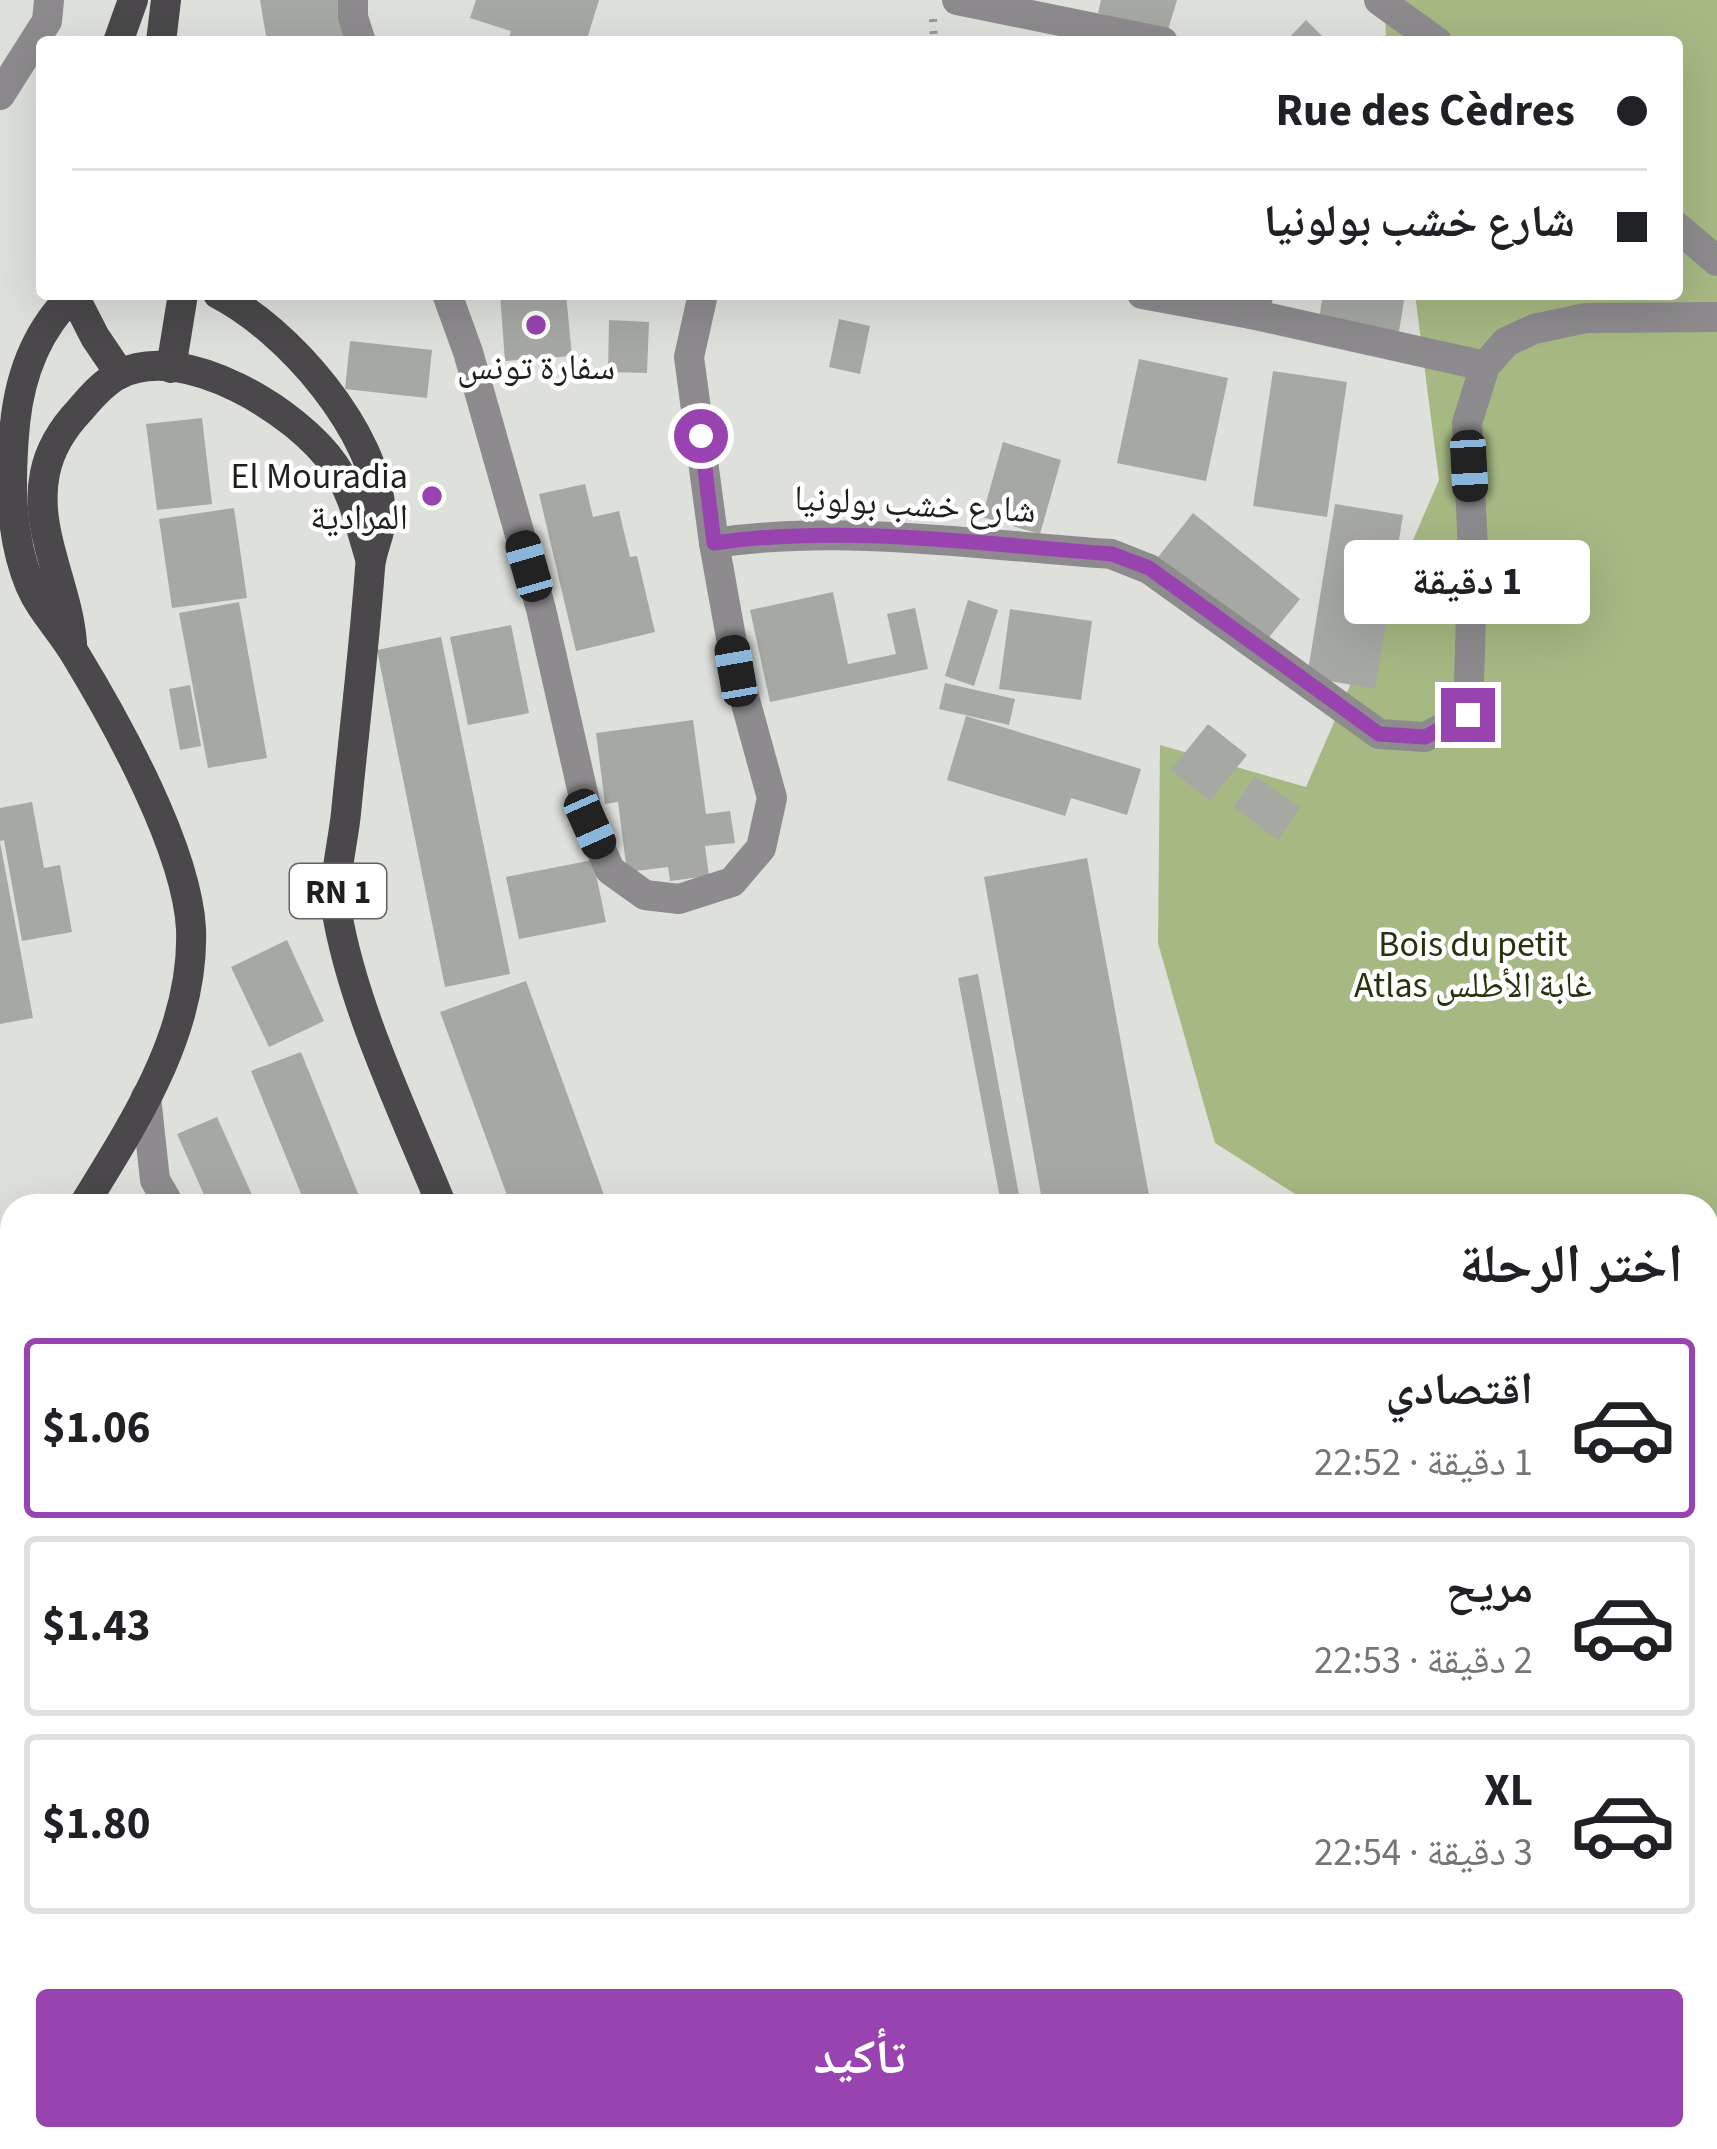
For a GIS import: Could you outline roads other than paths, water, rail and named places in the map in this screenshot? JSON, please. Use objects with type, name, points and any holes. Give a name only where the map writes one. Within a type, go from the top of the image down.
[{"type":"main road","points":[[120,36],[133,0]]},
{"type":"main road","points":[[162,36],[166,0]]},
{"type":"main road","points":[[68,300],[43,330],[31,354],[17,406],[11,472],[15,532],[31,586],[72,649],[137,770],[176,861],[187,904],[189,957],[179,1015],[146,1097],[90,1194]]},
{"type":"main road","points":[[72,649],[44,520],[44,478],[65,426],[120,374],[76,300]]},
{"type":"main road","points":[[171,368],[182,300]]},
{"type":"main road","name":"RN 1","points":[[227,300],[263,325],[348,420],[365,453],[381,516],[370,560],[364,662],[336,910],[364,1010],[437,1194]]},
{"type":"main road","name":"RN 1","points":[[120,374],[152,366],[194,372],[248,393],[299,425],[334,464],[348,490],[370,560]]},
{"type":"street","points":[[37,36],[47,21],[50,0]]},
{"type":"street","points":[[353,0],[359,36]]},
{"type":"street","points":[[957,0],[1137,36]]},
{"type":"street","points":[[1379,0],[1429,36]]},
{"type":"street","points":[[0,95],[36,38]]},
{"type":"street","points":[[1683,232],[1717,261]]},
{"type":"street","points":[[449,300],[541,609],[590,824],[610,870],[645,895],[679,899],[732,882],[761,848],[772,798],[736,671],[714,543],[689,357],[702,300]]},
{"type":"street","points":[[1210,300],[1255,304],[1485,366],[1506,341],[1534,328],[1586,318],[1717,317]]},
{"type":"street","name":"شارع خشب بولونيا","points":[[714,543],[824,534],[1112,554],[1149,568],[1379,734],[1425,737],[1468,715],[1473,550],[1467,423],[1485,366]]},
{"type":"street","points":[[146,1097],[154,1180],[163,1194]]},
{"type":"place","name":"سفارة تونس","points":[[536,325]]},
{"type":"place","name":"El Mouradia المرادية","points":[[432,496]]},
{"type":"park label","name":"Bois du petit Atlas غابة الأطلس","points":[[1473,964]]}]
